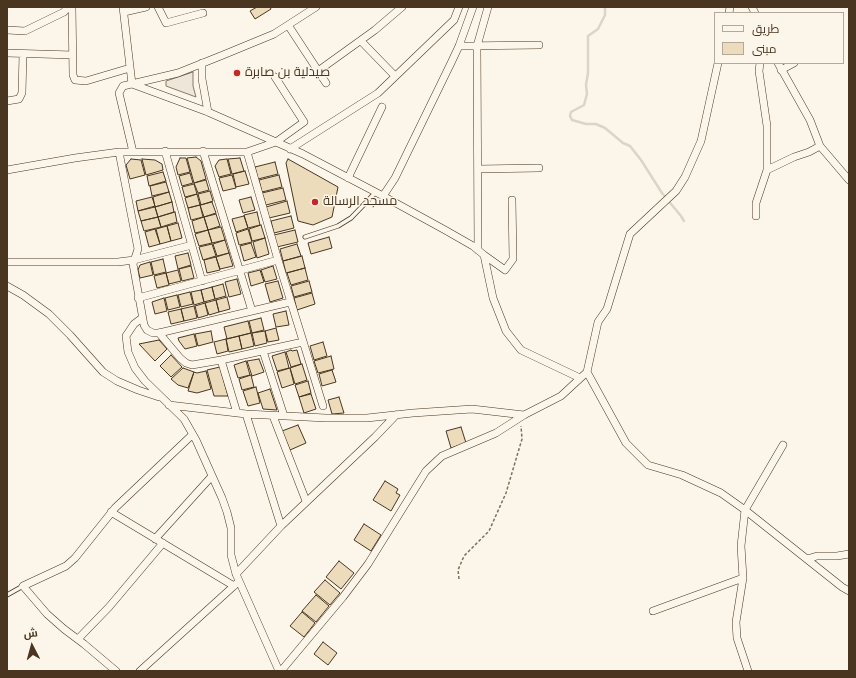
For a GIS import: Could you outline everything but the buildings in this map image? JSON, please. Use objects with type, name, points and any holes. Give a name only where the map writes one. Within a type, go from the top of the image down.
[{"type":"street","points":[[7,30],[25,31],[64,12],[68,7]]},
{"type":"street","points":[[72,7],[73,75],[75,80],[80,82],[86,81],[130,68]]},
{"type":"street","points":[[132,84],[124,9],[146,7]]},
{"type":"street","points":[[158,7],[166,23],[203,13]]},
{"type":"street","points":[[133,152],[119,93],[123,86],[178,73],[274,34],[316,7]]},
{"type":"street","points":[[318,71],[361,41],[402,7]]},
{"type":"street","points":[[290,149],[378,92],[454,20],[459,7]]},
{"type":"street","points":[[383,196],[395,178],[459,46],[473,7]]},
{"type":"street","points":[[478,250],[477,46],[488,7]]},
{"type":"street","points":[[288,25],[326,83]]},
{"type":"street","points":[[361,41],[395,76]]},
{"type":"street","points":[[459,46],[539,45]]},
{"type":"street","points":[[7,54],[73,55]]},
{"type":"street","points":[[7,101],[19,99],[22,93],[23,54]]},
{"type":"street","points":[[202,63],[202,79],[208,112]]},
{"type":"street","points":[[142,318],[134,324],[126,336],[128,352],[135,368],[145,381],[184,420],[192,434],[225,505],[231,528],[232,555],[236,580],[280,671],[343,597],[368,564],[426,471],[442,456],[496,433],[561,396],[587,372],[598,322],[607,309],[630,234],[676,191],[685,177],[701,141],[718,64]]},
{"type":"street","points":[[756,216],[756,202],[767,170],[767,126],[759,71],[760,64]]},
{"type":"street","points":[[789,64],[779,66],[810,120],[820,146],[849,180]]},
{"type":"street","points":[[7,170],[119,152],[247,152],[276,142],[304,122],[275,77]]},
{"type":"street","points":[[132,84],[208,112],[276,142],[376,192],[445,230],[478,250],[505,270],[513,259],[512,200]]},
{"type":"street","points":[[348,178],[382,107]]},
{"type":"street","points":[[767,170],[820,146]]},
{"type":"street","points":[[165,151],[202,281]]},
{"type":"street","points":[[203,151],[252,311]]},
{"type":"street","points":[[119,152],[138,249],[133,264],[138,298],[142,318],[147,330],[153,333],[159,333],[290,302]]},
{"type":"street","points":[[247,152],[290,302],[323,406]]},
{"type":"street","points":[[478,170],[539,168]]},
{"type":"street","points":[[7,262],[118,262],[134,260],[192,245]]},
{"type":"street","points":[[484,255],[493,298],[506,331],[521,350],[580,378]]},
{"type":"street","points":[[138,298],[278,260]]},
{"type":"street","points":[[7,286],[23,295],[48,314],[70,335],[103,372],[117,381],[138,390],[161,397]]},
{"type":"street","points":[[159,333],[180,358],[186,363],[192,365],[303,342]]},
{"type":"street","points":[[263,351],[284,416]]},
{"type":"street","points":[[221,360],[237,413]]},
{"type":"street","points":[[587,372],[626,443],[648,465],[682,475],[721,493],[849,591]]},
{"type":"street","points":[[169,405],[273,416],[360,418],[472,409],[522,417]]},
{"type":"street","points":[[246,414],[281,526]]},
{"type":"street","points":[[140,671],[236,580],[281,526],[375,437],[396,415]]},
{"type":"street","points":[[273,416],[306,501]]},
{"type":"street","points":[[116,671],[78,639],[64,630],[47,614],[23,586],[66,566],[75,558],[111,512],[192,434]]},
{"type":"street","points":[[748,671],[737,638],[736,622],[743,578],[741,546],[745,510],[783,446]]},
{"type":"street","points":[[155,539],[212,476]]},
{"type":"street","points":[[111,512],[155,539],[236,580]]},
{"type":"street","points":[[78,639],[109,607],[163,543]]},
{"type":"street","points":[[807,559],[817,556],[837,556],[849,554]]},
{"type":"street","points":[[653,611],[743,578]]},
{"type":"lane","points":[[306,237],[338,226],[351,218],[376,192]]},
{"type":"lane","points":[[7,595],[23,586]]},
{"type":"path","points":[[460,579],[458,570],[464,556],[489,531],[506,493],[522,439],[522,417]]},
{"type":"shaded area","points":[[193,72],[193,86],[196,97],[166,86],[166,81]]},
{"type":"waterway","points":[[605,7],[605,15],[598,29],[588,36],[587,94],[584,105],[571,112],[570,116],[572,120],[586,124],[596,124],[605,128],[623,143],[630,146],[641,160],[662,193],[684,221]]},
{"type":"place","name":"صيدلية بن صابرة","points":[[237,73]]},
{"type":"place","name":"مسجد الرسالة","points":[[315,202]]}]
